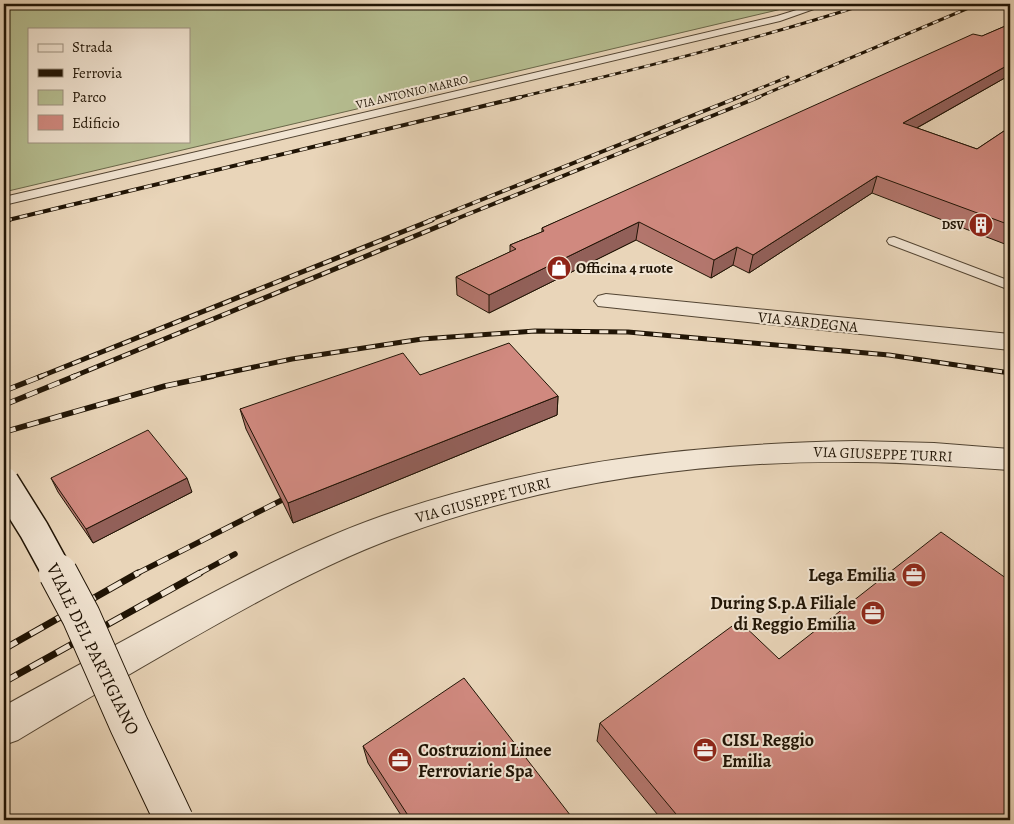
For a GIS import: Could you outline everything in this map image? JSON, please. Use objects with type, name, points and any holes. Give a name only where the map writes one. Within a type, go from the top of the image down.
[{"type":"street","name":"VIA SARDEGNA","points":[[606,301],[1010,342]]},
{"type":"street","name":"VIA GIUSEPPE TURRI","points":[[4,727],[291,568],[392,526],[508,490],[623,469],[729,456],[843,450],[890,451],[1010,460]]},
{"type":"street","name":"VIALE DEL PARTIGIANO","points":[[4,482],[34,530],[81,616],[129,725],[174,820]]},
{"type":"lane","name":"VIA ANTONIO MARRO","points":[[4,201],[770,21],[824,4]]},
{"type":"lane","points":[[894,241],[1010,286]]},
{"type":"green space","points":[[4,4],[803,4],[4,192]]},
{"type":"building","points":[[1010,24],[1010,64],[903,123],[977,149],[1010,127],[1010,225],[877,176],[753,255],[737,247],[714,260],[639,222],[489,295],[456,277],[516,249],[510,245],[544,231],[542,228],[973,34],[982,36]]},
{"type":"building","points":[[509,343],[558,396],[288,503],[240,409],[403,353],[420,375]]},
{"type":"building","points":[[148,430],[187,478],[86,529],[51,478]]},
{"type":"building","points":[[941,532],[1010,581],[1010,820],[681,820],[600,723],[739,621],[779,659]]},
{"type":"building","points":[[464,678],[574,820],[411,820],[363,746]]},
{"type":"railway","points":[[516,98],[692,54],[866,4]]},
{"type":"railway","points":[[756,98],[978,4]]},
{"type":"railway","points":[[736,98],[788,77]]},
{"type":"railway","points":[[9,220],[4,221],[521,97]]},
{"type":"railway","points":[[428,221],[739,97]]},
{"type":"railway","points":[[451,221],[759,97]]},
{"type":"railway","points":[[39,377],[432,220]]},
{"type":"railway","points":[[72,377],[454,220]]},
{"type":"railway","points":[[207,377],[292,359],[422,339],[535,331],[628,332],[889,355],[1010,373]]},
{"type":"railway","points":[[4,391],[42,376]]},
{"type":"railway","points":[[4,405],[75,376]]},
{"type":"railway","points":[[4,432],[165,386],[213,376]]},
{"type":"railway","points":[[136,574],[282,500]]},
{"type":"railway","points":[[198,574],[235,554]]},
{"type":"railway","points":[[4,649],[138,573]]},
{"type":"railway","points":[[4,682],[200,573]]},
{"type":"place","name":"DSV","points":[[981,225]]},
{"type":"place","name":"Officina 4 ruote","points":[[559,268]]},
{"type":"place","name":"Lega Emilia","points":[[914,575]]},
{"type":"place","name":"During S.p.A Filiale di Reggio Emilia","points":[[873,613]]},
{"type":"place","name":"CISL Reggio Emilia","points":[[705,750]]},
{"type":"place","name":"Costruzioni Linee Ferroviarie Spa","points":[[400,760]]}]
